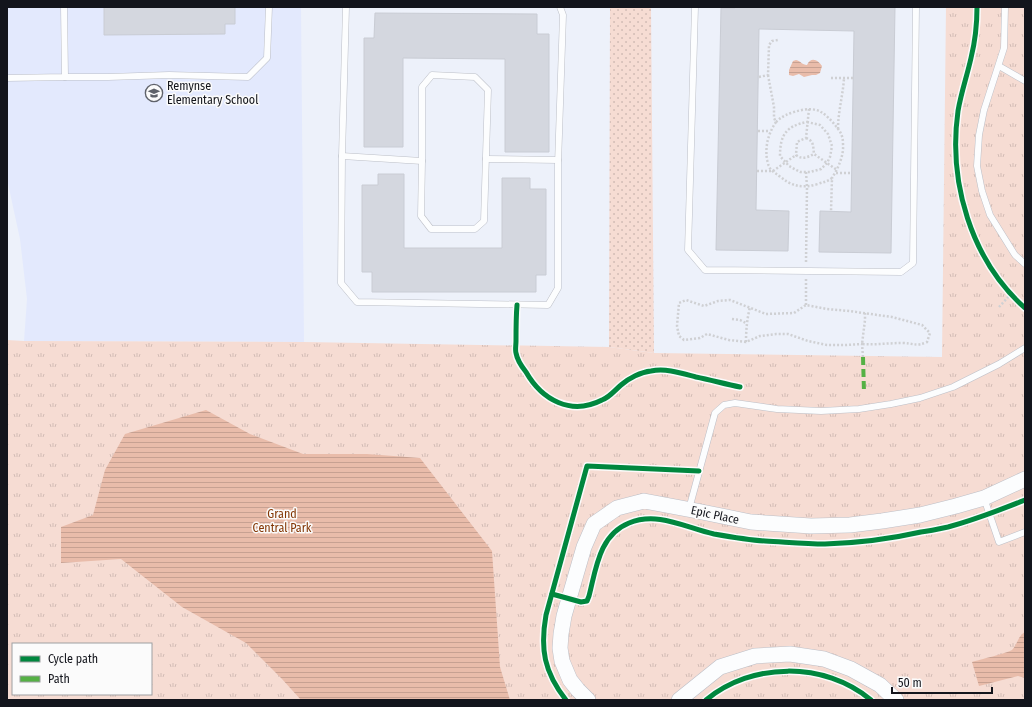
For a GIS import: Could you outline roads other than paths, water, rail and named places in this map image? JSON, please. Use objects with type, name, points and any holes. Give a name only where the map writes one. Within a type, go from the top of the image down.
[{"type":"street","name":"Epic Place","points":[[588,700],[570,680],[562,661],[560,648],[561,634],[564,616],[584,547],[594,524],[617,508],[644,501],[751,522],[811,526],[850,525],[882,522],[956,506],[984,498],[1025,479]]},
{"type":"street","points":[[679,700],[720,667],[755,656],[790,654],[824,659],[852,669],[880,685],[896,700]]},
{"type":"lane","points":[[64,7],[65,77]]},
{"type":"lane","points":[[7,78],[169,75],[248,77],[267,58],[269,7]]},
{"type":"lane","points":[[346,7],[342,156],[341,283],[357,302],[517,305],[548,305],[558,288],[558,160],[563,15],[560,7]]},
{"type":"lane","points":[[695,7],[688,250],[705,270],[900,272],[914,263],[916,7]]},
{"type":"lane","points":[[1005,7],[1004,48],[984,110],[979,135],[977,166],[982,191],[990,215],[1015,255],[1025,264]]},
{"type":"lane","points":[[999,66],[1025,81]]},
{"type":"lane","points":[[432,75],[475,77],[488,90],[484,221],[475,229],[431,229],[421,216],[422,161],[422,87],[432,75]]},
{"type":"lane","points":[[342,156],[422,161]]},
{"type":"lane","points":[[486,159],[558,160]]},
{"type":"lane","points":[[689,509],[715,413],[724,406],[735,403],[777,409],[821,411],[859,409],[891,404],[920,398],[954,387],[999,364],[1025,348]]},
{"type":"lane","points":[[984,498],[999,542],[1025,532]]},
{"type":"place","name":"Remynse Elementary School","points":[[154,93]]},
{"type":"park label","name":"Grand Central Park","points":[[282,521]]}]
